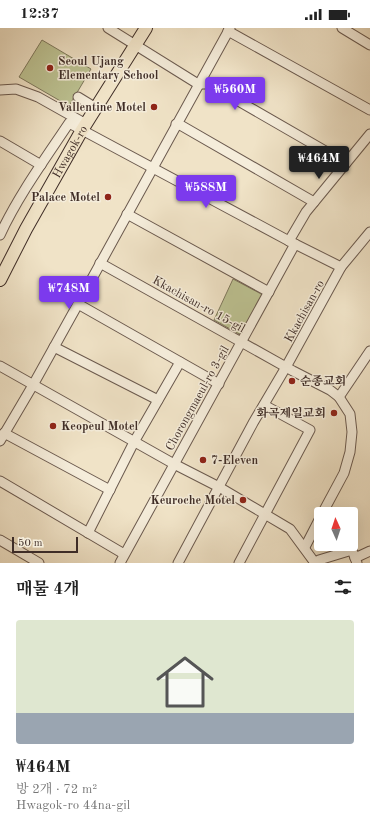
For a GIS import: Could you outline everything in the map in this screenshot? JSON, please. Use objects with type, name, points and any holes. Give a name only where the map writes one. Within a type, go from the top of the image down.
[{"type":"main road","name":"Hwagok-ro","points":[[0,280],[26,229],[84,127],[146,28]]},
{"type":"street","points":[[108,28],[198,84],[209,84],[346,163]]},
{"type":"street","points":[[342,28],[370,45]]},
{"type":"street","points":[[110,490],[2,437],[34,385],[229,29],[370,110]]},
{"type":"street","points":[[0,90],[16,89],[38,97],[152,168],[341,267]]},
{"type":"street","points":[[78,98],[96,108]]},
{"type":"street","points":[[0,235],[3,220],[68,123],[84,127]]},
{"type":"street","points":[[176,124],[182,126],[314,202]]},
{"type":"street","name":"Chorongmaeul-ro 3-gil","points":[[120,563],[269,292],[306,212],[370,134]]},
{"type":"street","points":[[0,141],[41,165]]},
{"type":"street","points":[[127,214],[269,292]]},
{"type":"street","name":"Kkachisan-ro","points":[[178,563],[341,267],[370,232]]},
{"type":"street","name":"Kkachisan-ro 15-gil","points":[[100,263],[330,390],[339,397]]},
{"type":"street","points":[[78,304],[219,384]]},
{"type":"street","points":[[54,347],[158,400]]},
{"type":"street","points":[[326,507],[344,473],[350,452],[352,432],[350,414],[339,397],[370,351]]},
{"type":"street","points":[[88,533],[134,442],[180,362]]},
{"type":"street","points":[[0,366],[134,442],[219,487],[290,529],[305,547],[315,563],[319,560],[352,550],[356,561],[370,551]]},
{"type":"street","points":[[241,562],[310,430],[264,405]]},
{"type":"street","points":[[0,481],[124,554]]},
{"type":"street","points":[[305,547],[314,530]]},
{"type":"street","points":[[0,540],[39,563]]},
{"type":"green space","points":[[42,40],[91,69],[69,106],[19,77]]},
{"type":"green space","points":[[233,279],[263,295],[241,335],[214,320]]},
{"type":"place","name":"Seoul Ujang Elementary School","points":[[50,68]]},
{"type":"place","name":"Vallentine Motel","points":[[154,107]]},
{"type":"place","name":"Palace Motel","points":[[108,197]]},
{"type":"place","name":"순종교회","points":[[292,381]]},
{"type":"place","name":"화곡제일교회","points":[[334,413]]},
{"type":"place","name":"Keopeul Motel","points":[[53,426]]},
{"type":"place","name":"7-Eleven","points":[[203,460]]},
{"type":"place","name":"Keuroche Motel","points":[[243,500]]}]
